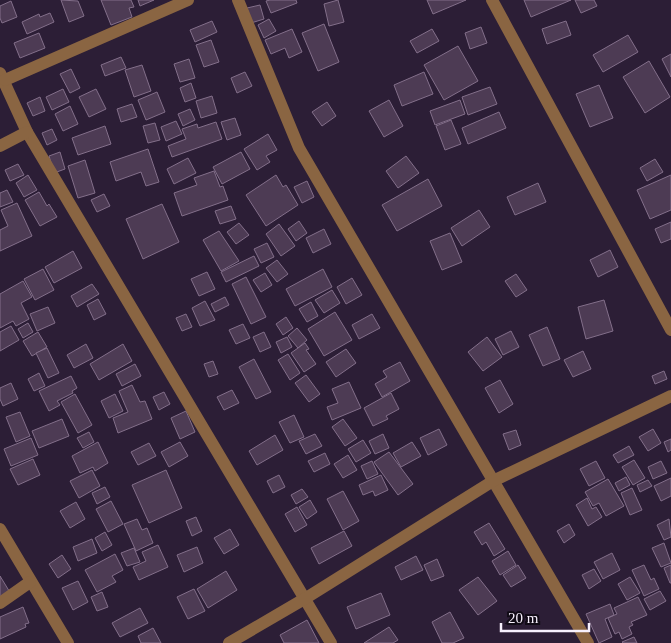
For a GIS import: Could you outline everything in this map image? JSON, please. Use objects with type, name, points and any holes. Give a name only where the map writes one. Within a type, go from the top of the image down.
[{"type":"street","points":[[188,0],[2,77],[27,132],[306,598],[331,643]]},
{"type":"street","points":[[238,0],[299,148],[588,643]]},
{"type":"street","points":[[492,0],[671,330]]},
{"type":"street","points":[[0,146],[27,132]]},
{"type":"street","points":[[229,643],[306,598],[493,481],[671,396]]},
{"type":"street","points":[[0,528],[30,582],[68,643]]},
{"type":"street","points":[[0,603],[30,582]]},
{"type":"building","points":[[61,0],[78,1],[84,16],[69,22]]},
{"type":"building","points":[[101,0],[131,0],[134,7],[129,8],[132,17],[111,25]]},
{"type":"building","points":[[138,0],[154,0],[140,6]]},
{"type":"building","points":[[296,0],[297,3],[271,13],[266,1]]},
{"type":"building","points":[[338,0],[344,22],[329,26],[324,4]]},
{"type":"building","points":[[427,0],[466,0],[433,14]]},
{"type":"building","points":[[524,0],[571,0],[531,17]]},
{"type":"building","points":[[575,0],[594,0],[597,6],[581,13]]},
{"type":"building","points":[[11,1],[17,17],[2,23],[0,6]]},
{"type":"building","points":[[260,5],[264,19],[251,23],[247,8]]},
{"type":"building","points":[[50,13],[54,22],[27,34],[22,22],[39,14],[40,17]]},
{"type":"building","points":[[269,19],[276,31],[264,38],[258,25]]},
{"type":"building","points":[[212,21],[217,32],[195,42],[190,30]]},
{"type":"building","points":[[566,21],[571,35],[547,44],[542,29]]},
{"type":"building","points":[[324,24],[339,62],[318,71],[302,33]]},
{"type":"building","points":[[481,27],[487,43],[470,49],[465,33]]},
{"type":"building","points":[[292,29],[302,52],[289,58],[285,48],[271,54],[265,40]]},
{"type":"building","points":[[432,29],[439,41],[417,53],[410,41]]},
{"type":"building","points":[[39,33],[45,48],[20,58],[14,43]]},
{"type":"building","points":[[628,35],[638,52],[603,72],[593,55]]},
{"type":"building","points":[[211,40],[219,62],[204,67],[196,45]]},
{"type":"building","points":[[458,46],[478,81],[444,100],[424,65]]},
{"type":"building","points":[[671,54],[671,77],[662,59]]},
{"type":"building","points":[[121,57],[126,68],[105,76],[101,65]]},
{"type":"building","points":[[189,59],[195,78],[180,82],[174,64]]},
{"type":"building","points":[[649,61],[670,97],[645,113],[623,77]]},
{"type":"building","points":[[142,65],[151,91],[134,97],[125,70]]},
{"type":"building","points":[[71,69],[80,88],[70,93],[60,74]]},
{"type":"building","points":[[245,72],[252,86],[237,93],[231,78]]},
{"type":"building","points":[[424,72],[433,94],[402,106],[394,85]]},
{"type":"building","points":[[191,83],[196,98],[185,102],[180,88]]},
{"type":"building","points":[[599,85],[613,118],[590,127],[576,94]]},
{"type":"building","points":[[490,87],[497,104],[468,115],[462,97]]},
{"type":"building","points":[[63,89],[69,102],[52,110],[46,97]]},
{"type":"building","points":[[96,89],[106,109],[89,117],[79,97]]},
{"type":"building","points":[[157,92],[165,112],[146,120],[138,100]]},
{"type":"building","points":[[212,96],[217,113],[201,118],[196,101]]},
{"type":"building","points":[[40,97],[45,111],[33,116],[27,103]]},
{"type":"building","points":[[389,100],[403,126],[384,137],[369,111]]},
{"type":"building","points":[[460,100],[465,114],[435,125],[430,111]]},
{"type":"building","points":[[327,102],[336,116],[322,126],[312,112]]},
{"type":"building","points":[[132,104],[137,117],[121,122],[117,109]]},
{"type":"building","points":[[70,106],[78,124],[63,131],[55,114]]},
{"type":"building","points":[[190,109],[195,120],[183,126],[178,114]]},
{"type":"building","points":[[499,112],[506,128],[468,144],[462,128]]},
{"type":"building","points":[[235,118],[241,135],[227,140],[221,122]]},
{"type":"building","points":[[451,120],[461,144],[445,150],[436,126]]},
{"type":"building","points":[[176,121],[182,134],[166,141],[161,127]]},
{"type":"building","points":[[216,122],[222,139],[172,157],[168,146],[186,139],[182,129],[197,124],[198,128]]},
{"type":"building","points":[[155,123],[160,140],[148,143],[143,126]]},
{"type":"building","points":[[105,126],[111,144],[78,155],[72,138]]},
{"type":"building","points":[[52,129],[57,140],[47,145],[42,133]]},
{"type":"building","points":[[268,134],[277,150],[266,156],[270,162],[257,170],[244,149]]},
{"type":"building","points":[[148,149],[159,182],[146,186],[141,172],[116,181],[110,162]]},
{"type":"building","points":[[60,152],[65,169],[54,173],[49,156]]},
{"type":"building","points":[[241,152],[250,169],[222,184],[213,167]]},
{"type":"building","points":[[406,156],[419,173],[398,188],[386,171]]},
{"type":"building","points":[[188,158],[196,173],[174,184],[167,169]]},
{"type":"building","points":[[655,159],[663,172],[647,181],[640,168]]},
{"type":"building","points":[[85,160],[95,193],[78,198],[68,166]]},
{"type":"building","points":[[18,164],[24,175],[10,181],[5,170]]},
{"type":"building","points":[[214,171],[220,187],[223,186],[228,200],[182,216],[174,193],[197,185],[194,178]]},
{"type":"building","points":[[28,175],[37,190],[24,197],[16,183]]},
{"type":"building","points":[[276,175],[283,187],[286,185],[298,205],[266,226],[246,195]]},
{"type":"building","points":[[671,175],[671,210],[650,219],[637,190]]},
{"type":"building","points":[[428,179],[442,206],[397,231],[382,205]]},
{"type":"building","points":[[307,181],[314,197],[302,203],[294,187]]},
{"type":"building","points":[[538,183],[546,202],[515,215],[507,197]]},
{"type":"building","points":[[7,190],[13,202],[0,207],[0,193]]},
{"type":"building","points":[[39,192],[47,206],[49,204],[57,217],[40,226],[25,200]]},
{"type":"building","points":[[104,194],[110,206],[97,212],[91,200]]},
{"type":"building","points":[[17,203],[32,236],[0,251],[0,230],[8,226],[1,210]]},
{"type":"building","points":[[162,204],[179,242],[143,259],[126,219]]},
{"type":"building","points":[[231,206],[236,219],[220,224],[215,211]]},
{"type":"building","points":[[479,210],[490,227],[462,246],[451,228]]},
{"type":"building","points":[[299,221],[307,233],[296,241],[288,229]]},
{"type":"building","points":[[671,222],[671,239],[661,243],[655,229]]},
{"type":"building","points":[[239,223],[249,235],[236,244],[227,232]]},
{"type":"building","points":[[279,224],[295,246],[281,256],[266,234]]},
{"type":"building","points":[[324,229],[331,244],[313,253],[306,238]]},
{"type":"building","points":[[219,231],[239,261],[221,271],[203,240]]},
{"type":"building","points":[[450,233],[462,262],[442,270],[430,241]]},
{"type":"building","points":[[267,243],[274,257],[261,263],[254,249]]},
{"type":"building","points":[[610,250],[618,267],[598,277],[590,260]]},
{"type":"building","points":[[73,251],[82,268],[54,283],[45,267]]},
{"type":"building","points":[[254,256],[259,266],[226,282],[221,272]]},
{"type":"building","points":[[277,260],[288,274],[277,282],[266,268]]},
{"type":"building","points":[[43,269],[54,290],[35,300],[24,279]]},
{"type":"building","points":[[323,269],[332,287],[295,306],[286,289]]},
{"type":"building","points":[[207,272],[215,289],[199,296],[191,279]]},
{"type":"building","points":[[265,273],[272,285],[261,292],[253,280]]},
{"type":"building","points":[[516,274],[527,290],[516,297],[505,281]]},
{"type":"building","points":[[246,277],[266,317],[251,324],[232,284]]},
{"type":"building","points":[[352,278],[362,295],[346,304],[337,287]]},
{"type":"building","points":[[23,281],[32,297],[21,303],[29,319],[16,326],[13,321],[0,328],[0,294]]},
{"type":"building","points":[[92,284],[99,294],[77,307],[71,296]]},
{"type":"building","points":[[332,290],[340,303],[324,313],[315,300]]},
{"type":"building","points":[[225,297],[229,305],[215,312],[211,304]]},
{"type":"building","points":[[98,299],[106,314],[94,320],[87,305]]},
{"type":"building","points":[[604,300],[613,331],[586,339],[578,307]]},
{"type":"building","points":[[205,301],[215,320],[200,326],[192,308]]},
{"type":"building","points":[[311,302],[318,316],[307,322],[299,309]]},
{"type":"building","points":[[48,307],[55,323],[37,331],[30,314]]},
{"type":"building","points":[[335,312],[352,340],[324,356],[308,329]]},
{"type":"building","points":[[186,314],[192,327],[182,331],[176,318]]},
{"type":"building","points":[[372,314],[380,328],[359,339],[352,325]]},
{"type":"building","points":[[286,317],[293,328],[283,335],[276,324]]},
{"type":"building","points":[[28,323],[33,332],[23,338],[18,329]]},
{"type":"building","points":[[243,324],[250,338],[236,344],[229,330]]},
{"type":"building","points":[[11,326],[19,340],[0,351],[0,332]]},
{"type":"building","points":[[547,327],[560,359],[543,366],[529,335]]},
{"type":"building","points":[[297,328],[307,340],[298,348],[288,336]]},
{"type":"building","points":[[511,331],[519,347],[503,355],[495,339]]},
{"type":"building","points":[[38,332],[47,347],[32,356],[23,341]]},
{"type":"building","points":[[264,332],[271,347],[260,352],[253,337]]},
{"type":"building","points":[[287,337],[292,347],[281,353],[276,342]]},
{"type":"building","points":[[487,337],[502,357],[483,371],[468,352]]},
{"type":"building","points":[[305,343],[309,349],[306,350],[316,364],[304,372],[291,353]]},
{"type":"building","points":[[86,344],[93,358],[74,368],[67,355]]},
{"type":"building","points":[[123,344],[132,361],[99,380],[90,364]]},
{"type":"building","points":[[47,348],[59,373],[48,378],[36,353]]},
{"type":"building","points":[[346,349],[356,363],[336,377],[326,362]]},
{"type":"building","points":[[583,351],[591,369],[573,377],[564,360]]},
{"type":"building","points":[[288,354],[300,373],[290,380],[278,360]]},
{"type":"building","points":[[254,359],[271,392],[256,399],[239,367]]},
{"type":"building","points":[[213,361],[218,374],[209,377],[204,364]]},
{"type":"building","points":[[400,362],[410,381],[382,397],[375,384],[387,377],[383,371]]},
{"type":"building","points":[[135,364],[141,376],[122,386],[116,374]]},
{"type":"building","points":[[664,371],[667,379],[655,384],[652,376]]},
{"type":"building","points":[[39,373],[45,386],[34,391],[28,379]]},
{"type":"building","points":[[306,375],[320,394],[309,402],[295,383]]},
{"type":"building","points":[[71,376],[77,388],[72,391],[73,393],[57,401],[60,405],[49,411],[39,391]]},
{"type":"building","points":[[500,380],[513,404],[499,413],[485,388]]},
{"type":"building","points":[[349,382],[361,408],[332,420],[327,407],[338,403],[332,389]]},
{"type":"building","points":[[11,383],[18,399],[3,406],[0,399],[0,388]]},
{"type":"building","points":[[132,385],[140,402],[145,401],[152,419],[118,433],[113,418],[128,412],[119,391]]},
{"type":"building","points":[[232,390],[239,403],[224,410],[217,397]]},
{"type":"building","points":[[164,392],[170,404],[159,410],[153,397]]},
{"type":"building","points":[[391,393],[399,409],[386,416],[388,419],[373,426],[364,408]]},
{"type":"building","points":[[75,394],[92,425],[78,433],[61,402]]},
{"type":"building","points":[[115,394],[123,411],[109,418],[101,401]]},
{"type":"building","points":[[186,411],[195,432],[180,439],[171,418]]},
{"type":"building","points":[[20,412],[30,436],[16,442],[6,417]]},
{"type":"building","points":[[294,415],[304,437],[290,443],[279,422]]},
{"type":"building","points":[[62,419],[69,436],[39,448],[32,431]]},
{"type":"building","points":[[343,419],[357,438],[345,446],[332,427]]},
{"type":"building","points":[[439,429],[447,445],[428,455],[420,438]]},
{"type":"building","points":[[653,429],[661,443],[648,451],[639,437]]},
{"type":"building","points":[[516,430],[521,445],[509,450],[503,434]]},
{"type":"building","points":[[89,432],[94,442],[83,448],[77,438]]},
{"type":"building","points":[[315,434],[322,446],[306,454],[299,441]]},
{"type":"building","points":[[383,434],[389,448],[375,454],[369,441]]},
{"type":"building","points":[[275,435],[283,450],[257,465],[249,451]]},
{"type":"building","points":[[31,438],[38,455],[11,466],[4,449]]},
{"type":"building","points":[[671,439],[671,450],[668,452],[664,442]]},
{"type":"building","points":[[363,440],[371,453],[356,462],[348,449]]},
{"type":"building","points":[[98,442],[108,463],[95,471],[93,467],[80,473],[72,456]]},
{"type":"building","points":[[180,442],[188,456],[169,467],[161,452]]},
{"type":"building","points":[[412,442],[421,456],[401,467],[393,453]]},
{"type":"building","points":[[149,443],[156,456],[138,465],[131,452]]},
{"type":"building","points":[[629,446],[634,455],[618,463],[613,455]]},
{"type":"building","points":[[389,452],[413,484],[398,495],[374,462]]},
{"type":"building","points":[[325,453],[330,464],[314,472],[308,461]]},
{"type":"building","points":[[348,455],[357,470],[343,478],[334,464]]},
{"type":"building","points":[[33,459],[40,475],[18,485],[10,469]]},
{"type":"building","points":[[634,460],[645,478],[633,485],[622,467]]},
{"type":"building","points":[[372,461],[378,474],[367,479],[361,466]]},
{"type":"building","points":[[596,461],[605,478],[589,486],[580,469]]},
{"type":"building","points":[[661,461],[667,473],[653,479],[648,467]]},
{"type":"building","points":[[92,470],[100,486],[79,498],[70,481]]},
{"type":"building","points":[[166,470],[182,508],[149,523],[132,485]]},
{"type":"building","points":[[279,475],[285,487],[273,493],[267,481]]},
{"type":"building","points":[[381,475],[388,490],[375,496],[373,491],[363,495],[359,485]]},
{"type":"building","points":[[626,477],[630,485],[619,491],[615,483]]},
{"type":"building","points":[[671,478],[671,496],[661,501],[654,486]]},
{"type":"building","points":[[608,479],[624,506],[606,516],[599,503],[593,506],[585,492]]},
{"type":"building","points":[[648,480],[652,486],[640,492],[637,485]]},
{"type":"building","points":[[105,487],[110,497],[97,504],[92,493]]},
{"type":"building","points":[[632,488],[642,510],[630,515],[621,493]]},
{"type":"building","points":[[302,489],[308,497],[296,504],[291,495]]},
{"type":"building","points":[[343,491],[359,521],[343,530],[327,499]]},
{"type":"building","points":[[587,498],[592,509],[596,507],[602,517],[588,526],[576,505]]},
{"type":"building","points":[[310,500],[317,512],[307,519],[299,507]]},
{"type":"building","points":[[111,501],[123,524],[108,532],[96,509]]},
{"type":"building","points":[[76,502],[85,519],[70,528],[60,511]]},
{"type":"building","points":[[297,507],[307,525],[295,532],[285,514]]},
{"type":"building","points":[[196,517],[202,531],[192,536],[186,521]]},
{"type":"building","points":[[137,519],[142,530],[147,528],[153,543],[136,551],[124,524]]},
{"type":"building","points":[[669,519],[671,537],[664,540],[657,525]]},
{"type":"building","points":[[489,523],[505,549],[494,556],[486,542],[482,545],[474,532]]},
{"type":"building","points":[[569,524],[575,535],[564,543],[557,531]]},
{"type":"building","points":[[230,529],[239,545],[224,554],[214,538]]},
{"type":"building","points":[[344,531],[352,546],[319,564],[311,548]]},
{"type":"building","points":[[105,532],[112,545],[102,551],[95,538]]},
{"type":"building","points":[[92,539],[97,553],[78,561],[73,547]]},
{"type":"building","points":[[664,543],[671,563],[661,567],[652,548]]},
{"type":"building","points":[[158,545],[168,567],[139,580],[133,567],[146,561],[142,552]]},
{"type":"building","points":[[197,547],[203,563],[184,572],[177,555]]},
{"type":"building","points":[[134,548],[140,562],[127,566],[121,553]]},
{"type":"building","points":[[508,551],[516,565],[500,575],[492,561]]},
{"type":"building","points":[[612,553],[620,570],[603,579],[594,562]]},
{"type":"building","points":[[115,554],[123,570],[112,576],[116,582],[97,592],[85,570]]},
{"type":"building","points":[[62,555],[71,569],[58,578],[49,564]]},
{"type":"building","points":[[416,556],[423,570],[401,580],[395,567]]},
{"type":"building","points":[[437,559],[444,576],[431,581],[424,565]]},
{"type":"building","points":[[518,565],[526,578],[511,587],[503,575]]},
{"type":"building","points":[[644,565],[651,580],[654,578],[659,589],[644,596],[632,570]]},
{"type":"building","points":[[671,565],[671,583],[670,583],[664,568]]},
{"type":"building","points":[[594,569],[601,581],[589,589],[582,575]]},
{"type":"building","points":[[226,571],[237,590],[208,608],[197,589]]},
{"type":"building","points":[[0,576],[11,594],[0,600]]},
{"type":"building","points":[[478,577],[497,601],[478,615],[459,590]]},
{"type":"building","points":[[630,577],[640,593],[627,600],[618,584]]},
{"type":"building","points":[[78,581],[88,602],[73,610],[62,588]]},
{"type":"building","points":[[194,589],[205,611],[188,619],[177,597]]},
{"type":"building","points":[[660,591],[666,601],[650,610],[644,599]]},
{"type":"building","points":[[102,592],[108,607],[97,611],[91,597]]},
{"type":"building","points":[[381,593],[390,615],[356,629],[347,607]]},
{"type":"building","points":[[638,597],[647,615],[631,622],[633,625],[629,627],[632,634],[622,639],[619,632],[615,634],[608,618],[617,614],[614,608]]},
{"type":"building","points":[[610,604],[614,615],[605,619],[612,637],[599,643],[586,614]]},
{"type":"building","points":[[23,607],[29,623],[25,624],[26,627],[0,639],[0,617]]},
{"type":"building","points":[[140,608],[148,623],[120,637],[112,623]]},
{"type":"building","points":[[450,612],[464,638],[453,643],[442,643],[432,622]]},
{"type":"building","points":[[307,620],[319,643],[284,643],[280,635]]},
{"type":"building","points":[[389,627],[398,640],[393,643],[364,643]]},
{"type":"building","points":[[153,628],[161,643],[141,643],[138,636]]},
{"type":"building","points":[[634,637],[637,643],[622,642]]}]
